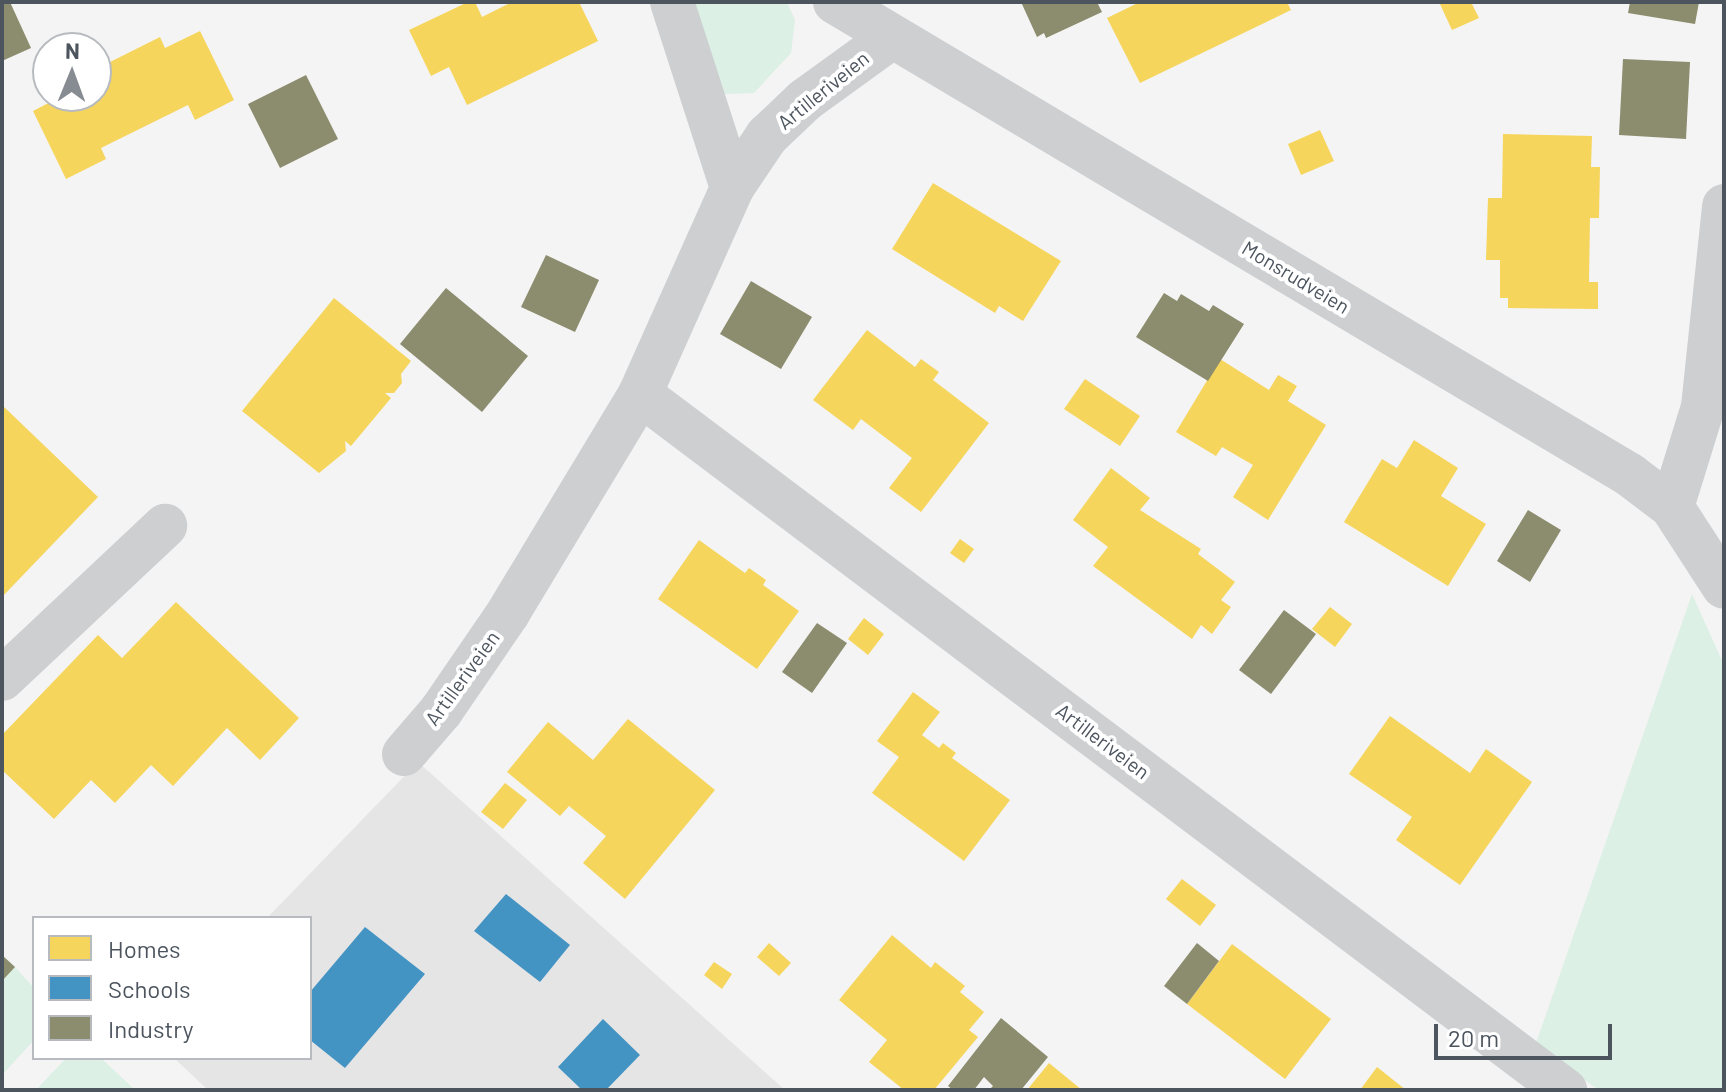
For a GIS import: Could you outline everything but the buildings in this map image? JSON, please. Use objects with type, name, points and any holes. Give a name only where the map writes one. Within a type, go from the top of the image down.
[{"type":"street","points":[[672,2],[732,188]]},
{"type":"street","name":"Monsrudveien","points":[[835,2],[1630,475],[1672,507],[1724,587]]},
{"type":"street","name":"Artilleriveien","points":[[404,754],[441,711],[508,613],[640,394],[732,188],[767,136],[805,100],[892,37]]},
{"type":"street","points":[[1672,507],[1703,407],[1724,206]]},
{"type":"street","name":"Artilleriveien","points":[[640,394],[1565,1090]]},
{"type":"street","points":[[2,679],[165,526]]},
{"type":"shaded area","points":[[418,762],[785,1090],[208,1090],[176,1060],[312,1060],[312,916],[269,916]]},
{"type":"green space","points":[[691,2],[787,2],[795,20],[791,53],[754,93],[724,94]]},
{"type":"green space","points":[[1692,594],[1724,665],[1724,1090],[1599,1090],[1535,1046]]},
{"type":"green space","points":[[15,967],[32,986],[32,1042],[2,1075],[2,981]]},
{"type":"green space","points":[[64,1060],[103,1060],[135,1090],[36,1090]]}]
